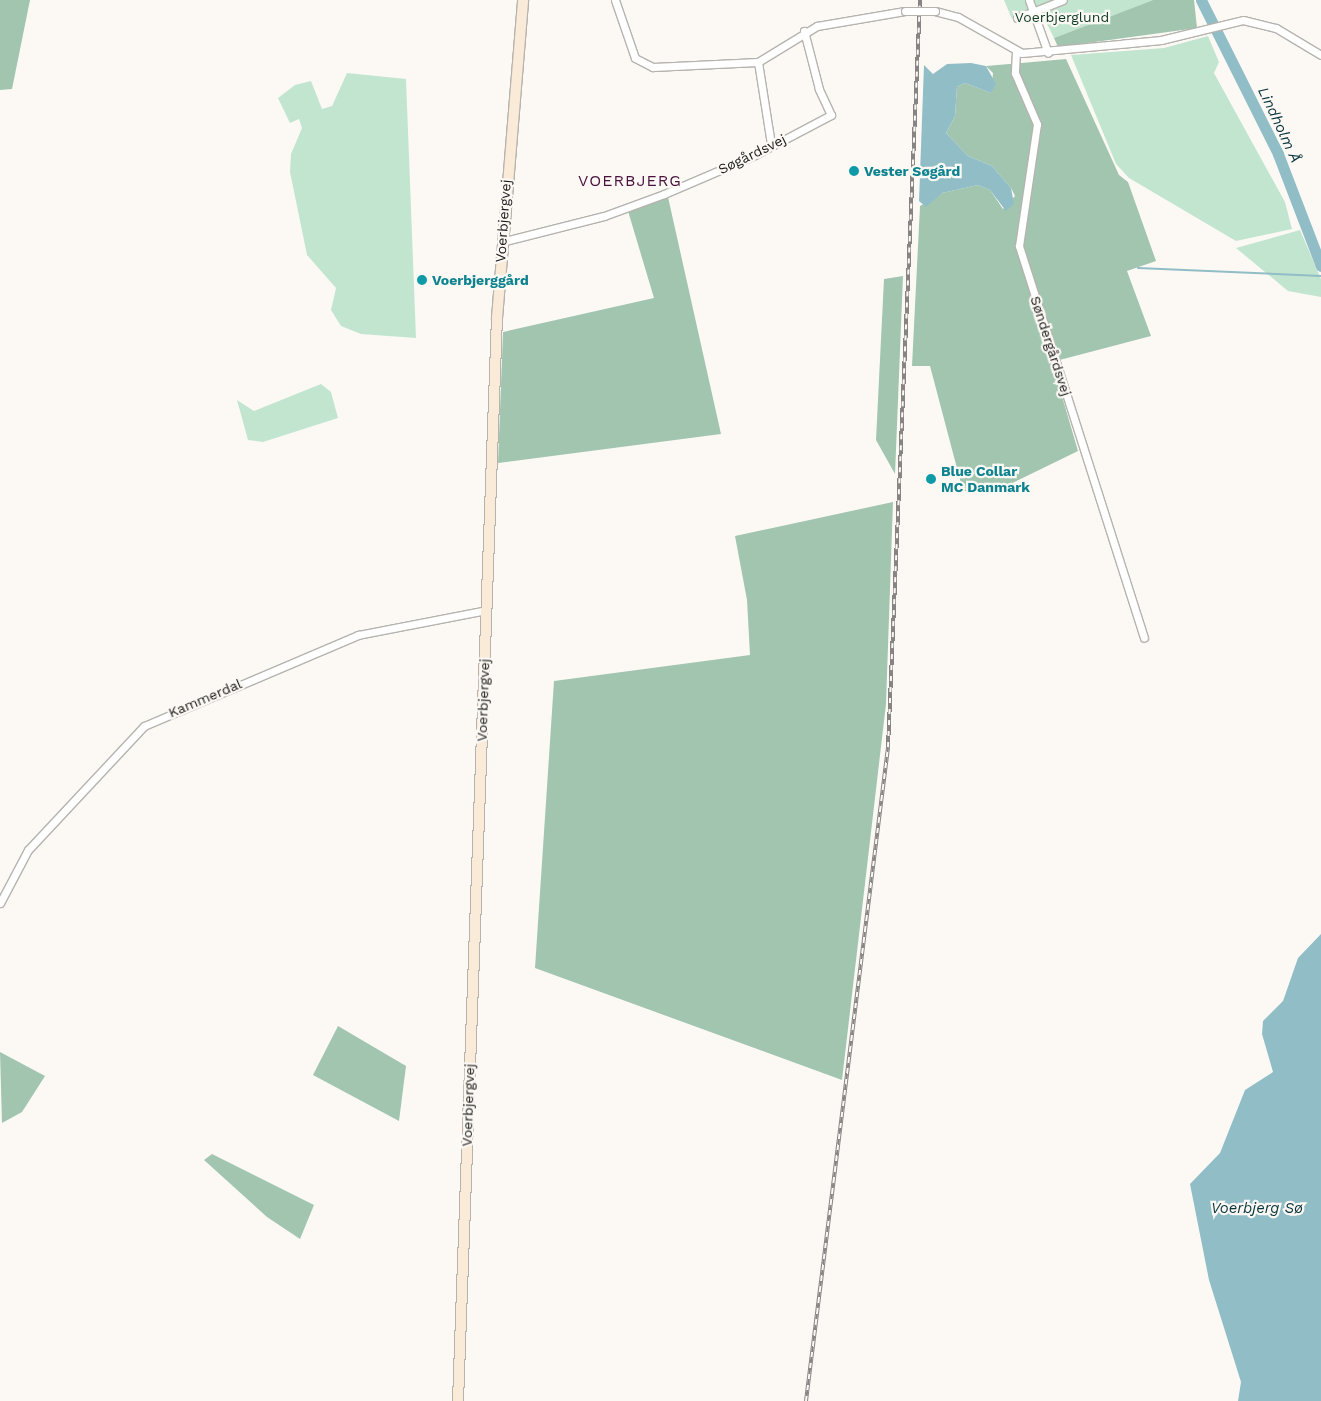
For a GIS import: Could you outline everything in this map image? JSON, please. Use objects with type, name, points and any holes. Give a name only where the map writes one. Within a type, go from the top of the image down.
[{"type":"street","name":"Voerbjergvej","points":[[458,1401],[501,242],[524,0]]},
{"type":"street","points":[[615,0],[635,58],[645,66],[758,62],[804,31],[905,11],[935,11],[958,17],[1016,51],[1048,53],[1202,31],[1221,24],[1264,23],[1321,54]]},
{"type":"street","points":[[1029,0],[1048,53]]},
{"type":"street","points":[[1017,18],[1063,0]]},
{"type":"street","name":"Søgårdsvej","points":[[501,242],[604,216],[755,155],[771,144],[831,114],[819,89],[804,31]]},
{"type":"street","name":"Søndergårdsvej","points":[[1016,51],[1015,73],[1037,124],[1019,246],[1144,638]]},
{"type":"street","points":[[758,62],[771,144]]},
{"type":"street","name":"Kammerdal","points":[[0,903],[28,850],[144,726],[358,635],[486,610]]},
{"type":"green space","points":[[0,0],[30,0],[12,89],[0,90]]},
{"type":"green space","name":"Voerbjerglund","points":[[1004,0],[1153,0],[1054,38],[1042,14],[1012,19]]},
{"type":"green space","points":[[1153,0],[1194,0],[1197,28],[1058,47],[1054,38]]},
{"type":"green space","points":[[1208,36],[1219,62],[1214,73],[1285,202],[1292,229],[1236,241],[1129,178],[1116,164],[1071,55],[1164,48]]},
{"type":"green space","points":[[1066,59],[1119,175],[1128,182],[1156,261],[1127,271],[1151,336],[1052,362],[1078,451],[1002,488],[963,491],[930,366],[912,366],[920,206],[942,193],[978,185],[990,190],[1003,209],[1015,196],[1011,188],[992,166],[968,156],[946,133],[955,116],[957,87],[965,83],[991,93],[993,73],[986,66]]},
{"type":"green space","points":[[347,73],[406,79],[416,338],[361,334],[341,326],[331,310],[336,288],[307,255],[290,172],[291,154],[302,128],[299,119],[290,123],[278,98],[295,85],[311,81],[322,109],[332,106]]},
{"type":"green space","points":[[668,197],[721,434],[498,463],[503,332],[654,298],[628,211]]},
{"type":"green space","points":[[1300,230],[1321,279],[1321,297],[1288,291],[1236,248]]},
{"type":"green space","points":[[903,276],[895,474],[876,440],[884,279]]},
{"type":"green space","points":[[321,384],[331,392],[338,418],[263,442],[248,440],[237,400],[254,411]]},
{"type":"green space","points":[[893,502],[886,704],[842,1080],[535,968],[554,681],[750,655],[747,600],[735,536]]},
{"type":"green space","points":[[338,1026],[406,1066],[399,1121],[313,1075]]},
{"type":"green space","points":[[0,1052],[45,1076],[22,1112],[2,1123]]},
{"type":"green space","points":[[212,1154],[314,1205],[300,1239],[267,1217],[204,1160]]},
{"type":"water","points":[[971,63],[986,66],[996,84],[991,93],[965,83],[957,87],[955,116],[946,133],[968,156],[992,166],[1011,188],[1014,204],[1006,211],[990,190],[978,185],[942,193],[926,207],[919,201],[924,65],[933,74],[947,64]]},
{"type":"water","name":"Voerbjerg Sø","points":[[1321,934],[1321,1401],[1238,1401],[1241,1382],[1209,1280],[1190,1184],[1220,1153],[1245,1090],[1273,1072],[1262,1034],[1263,1021],[1283,1001],[1298,958]]},
{"type":"waterway","name":"Lindholm Å","points":[[1201,0],[1278,154],[1321,266]]},
{"type":"waterway","points":[[1138,268],[1321,276]]},
{"type":"railway","points":[[806,1401],[888,747],[920,0]]},
{"type":"place","name":"Vester Søgård","points":[[854,171]]},
{"type":"place","name":"Voerbjerggård","points":[[422,280]]},
{"type":"place","name":"Blue Collar MC Danmark","points":[[931,479]]},
{"type":"district","name":"VOERBJERG","points":[[630,181]]}]
